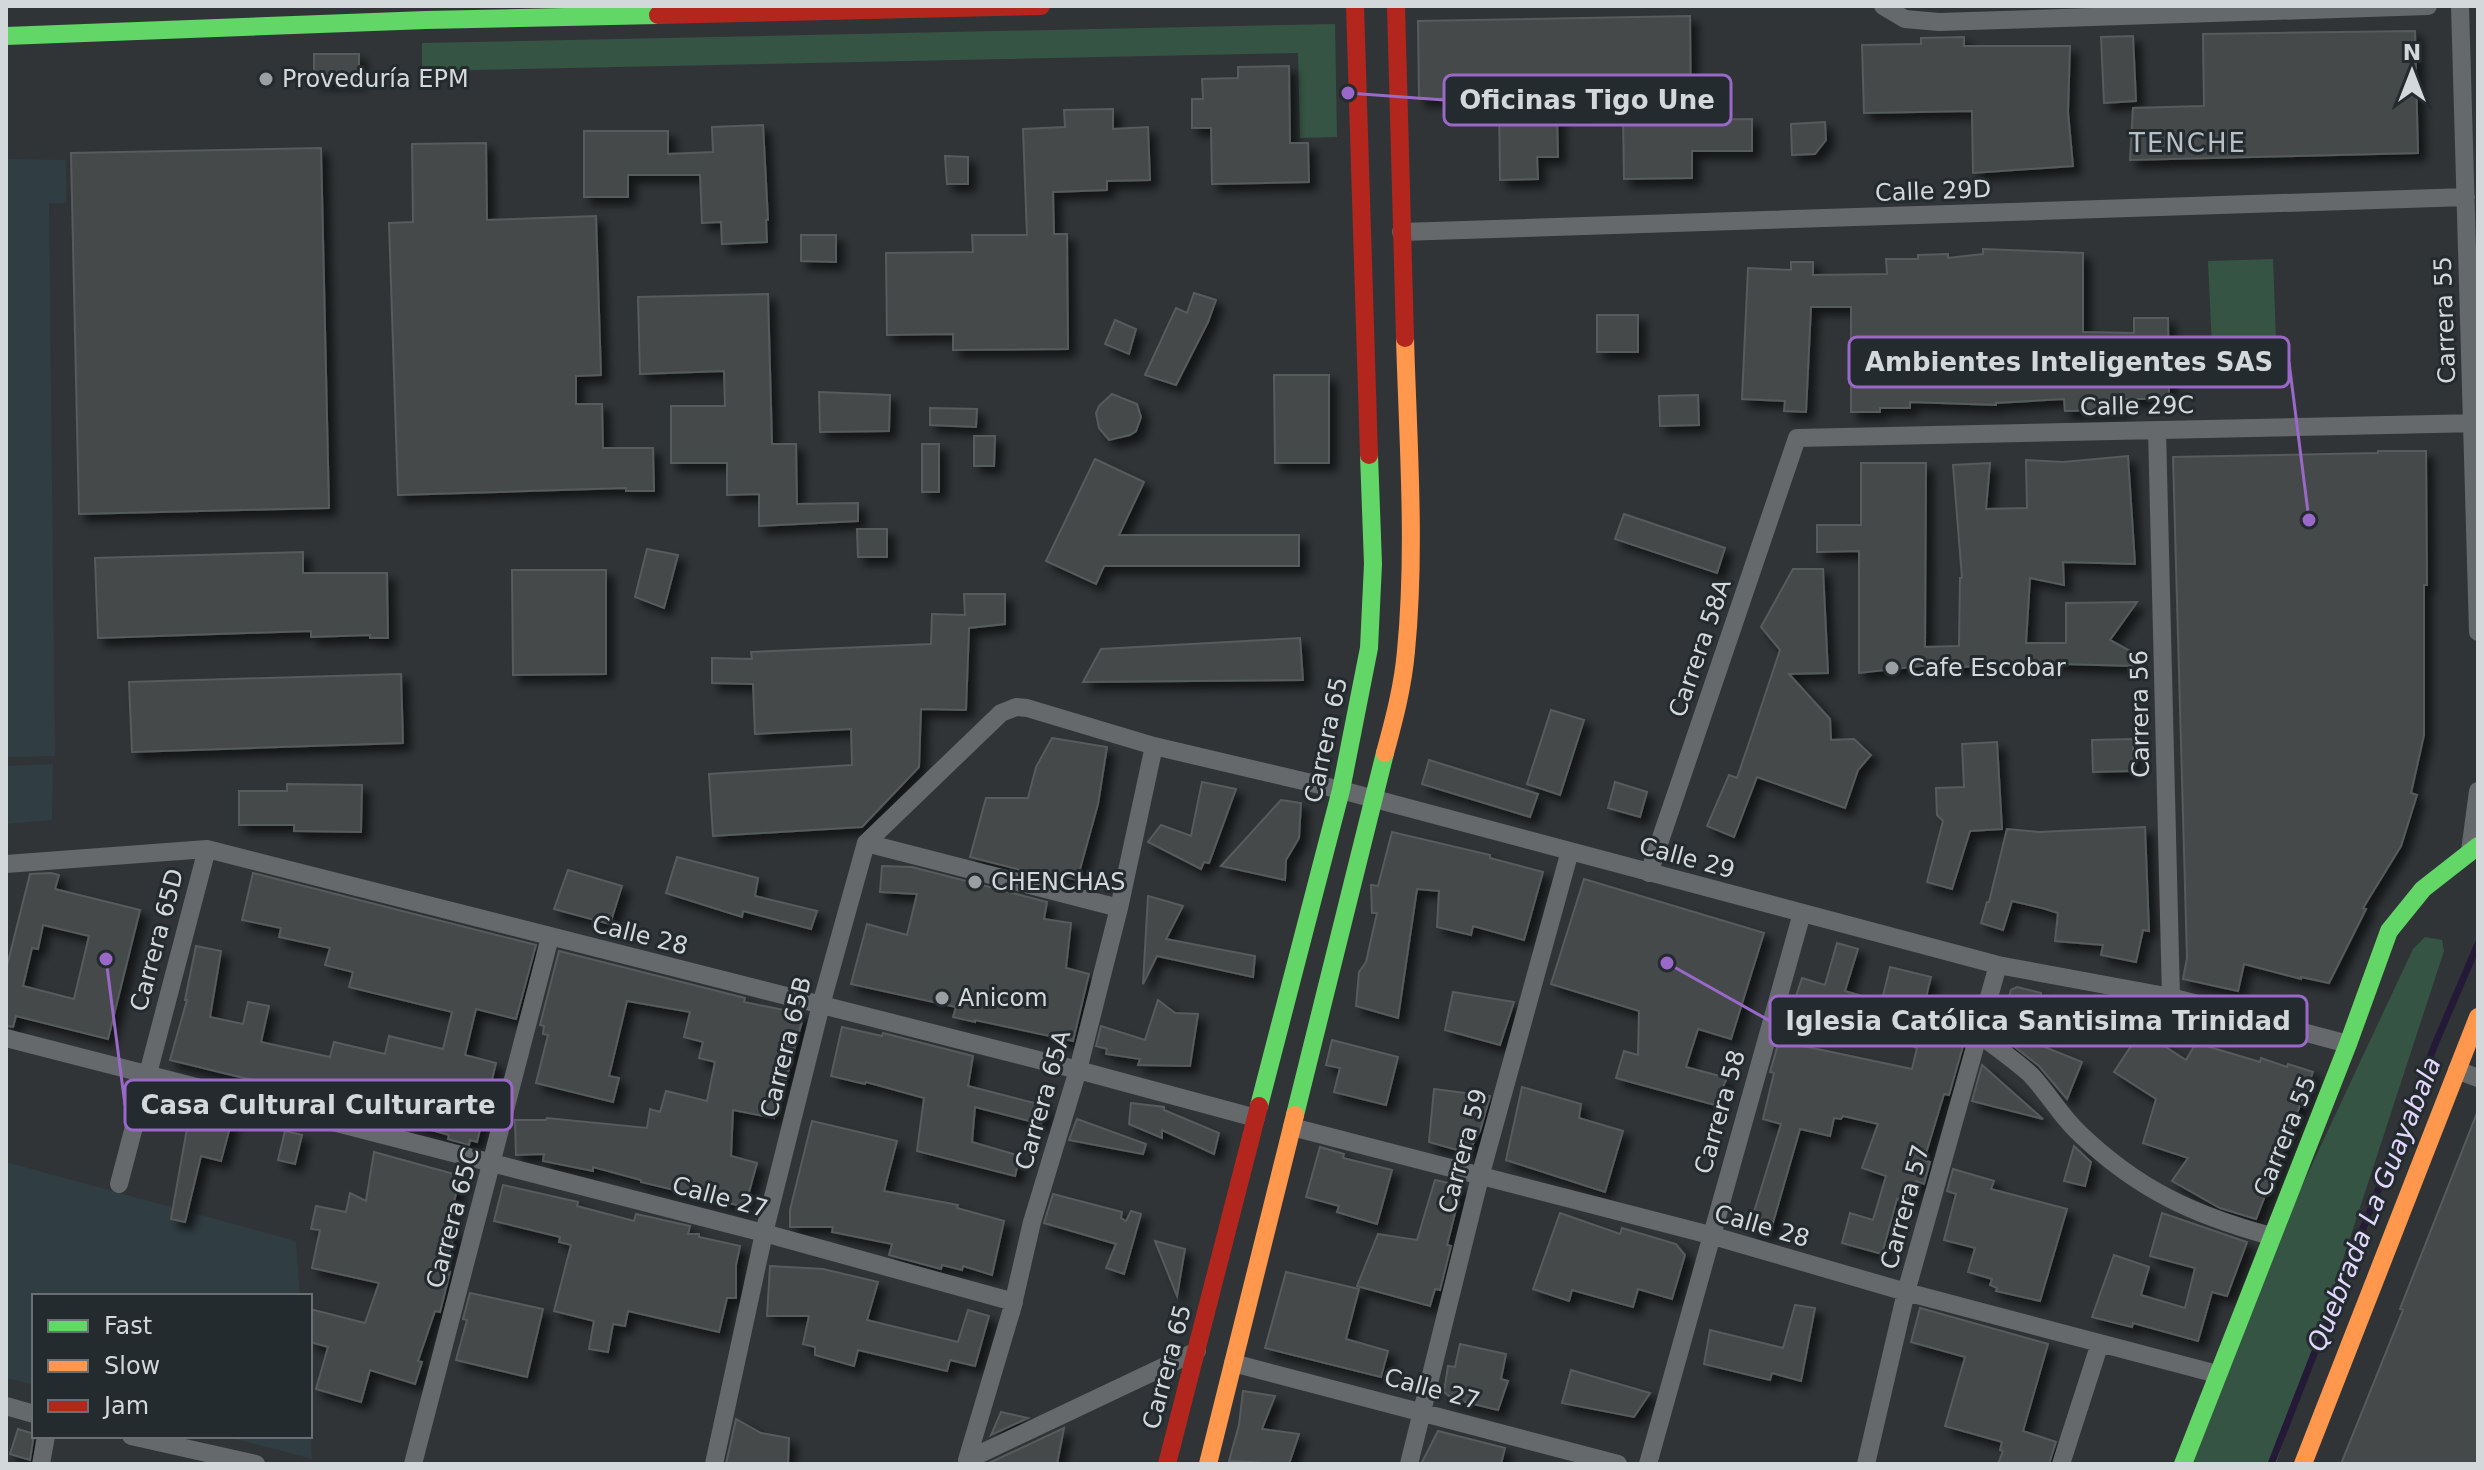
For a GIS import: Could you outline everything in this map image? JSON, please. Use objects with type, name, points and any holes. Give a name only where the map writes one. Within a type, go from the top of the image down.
[{"type":"main road","points":[[6,36],[426,20],[1041,6]]},
{"type":"main road","name":"Carrera 65","points":[[1167,1464],[1341,790],[1369,648],[1373,564],[1355,6]]},
{"type":"main road","points":[[1208,1464],[1398,702],[1410,604],[1396,6]]},
{"type":"main road","name":"Carrera 55","points":[[2183,1464],[2348,1044],[2389,931],[2423,889],[2474,849]]},
{"type":"main road","points":[[2303,1464],[2478,1017]]},
{"type":"street","points":[[1883,6],[1905,19],[1939,22],[2428,6]]},
{"type":"street","name":"Carrera 55","points":[[2460,6],[2475,423],[2478,632]]},
{"type":"street","name":"Calle 29D","points":[[1401,232],[2466,197]]},
{"type":"street","name":"Calle 29C","points":[[1797,438],[2475,423]]},
{"type":"street","name":"Carrera 56","points":[[2157,430],[2171,997]]},
{"type":"street","name":"Carrera 58A","points":[[1649,873],[1797,438]]},
{"type":"street","name":"Calle 29","points":[[866,843],[1001,713],[1016,707],[1027,708],[1154,746],[1341,790],[1998,965],[2171,997],[2348,1044]]},
{"type":"street","name":"Carrera 65A","points":[[966,1462],[1014,1302],[1032,1222],[1078,1070],[1119,908],[1154,746]]},
{"type":"street","name":"Carrera 55","points":[[2474,849],[2478,791]]},
{"type":"street","points":[[866,843],[1119,908]]},
{"type":"street","name":"Carrera 65B","points":[[714,1464],[764,1233],[821,1005],[866,843]]},
{"type":"street","name":"Calle 28","points":[[6,864],[207,849],[1256,1118]]},
{"type":"street","name":"Carrera 65D","points":[[119,1184],[207,849]]},
{"type":"street","name":"Carrera 59","points":[[1409,1464],[1480,1177],[1570,851]]},
{"type":"street","name":"Carrera 58","points":[[1648,1464],[1802,913]]},
{"type":"street","name":"Carrera 65C","points":[[413,1464],[550,937]]},
{"type":"street","name":"Carrera 57","points":[[1866,1464],[1906,1292],[1998,965]]},
{"type":"street","points":[[1978,1033],[2030,1075],[2076,1130],[2144,1185],[2184,1208],[2271,1236]]},
{"type":"street","name":"Calle 27","points":[[6,1038],[764,1233],[1014,1302]]},
{"type":"street","points":[[2457,1070],[2478,1078]]},
{"type":"street","name":"Calle 28","points":[[1292,1127],[1710,1235],[1906,1292],[2217,1374]]},
{"type":"street","points":[[2061,1464],[2100,1343]]},
{"type":"street","points":[[966,1462],[1197,1351]]},
{"type":"street","name":"Calle 27","points":[[1233,1363],[1618,1464]]},
{"type":"street","points":[[6,1406],[32,1413]]},
{"type":"street","points":[[41,1464],[46,1438]]},
{"type":"street","points":[[140,1438],[256,1464]]},
{"type":"shaded area","points":[[8,159],[66,160],[66,203],[49,203],[55,756],[6,757]]},
{"type":"shaded area","points":[[53,764],[52,820],[6,824],[6,766]]},
{"type":"shaded area","points":[[6,1162],[296,1241],[300,1294],[32,1294],[32,1384],[6,1378]]},
{"type":"shaded area","points":[[232,1438],[310,1438],[312,1459]]},
{"type":"green space","points":[[1335,24],[1337,137],[1300,138],[1298,53],[422,71],[422,43]]},
{"type":"green space","points":[[2273,259],[2277,367],[2213,370],[2208,261]]},
{"type":"green space","points":[[2425,937],[2442,940],[2444,951],[2276,1464],[2190,1464],[2240,1318],[2413,949]]},
{"type":"building","points":[[1690,16],[1691,120],[1752,119],[1752,151],[1692,151],[1692,178],[1624,179],[1623,112],[1557,113],[1558,157],[1537,157],[1538,179],[1500,180],[1499,98],[1419,99],[1418,21]]},
{"type":"building","points":[[2415,31],[2418,153],[2130,160],[2133,108],[2204,106],[2203,34]]},
{"type":"building","points":[[2133,36],[2136,101],[2104,103],[2101,37]]},
{"type":"building","points":[[1964,37],[1964,46],[2070,46],[2068,112],[2073,166],[1973,173],[1972,111],[1864,113],[1862,45],[1921,44],[1921,38]]},
{"type":"building","points":[[314,54],[359,54],[359,81],[314,81]]},
{"type":"building","points":[[1289,66],[1290,143],[1308,143],[1309,182],[1212,184],[1211,128],[1192,128],[1192,99],[1203,99],[1202,79],[1238,78],[1238,67]]},
{"type":"building","points":[[1113,109],[1113,129],[1148,127],[1150,180],[1107,181],[1107,190],[1053,192],[1054,234],[1067,234],[1068,349],[953,350],[953,334],[887,335],[886,253],[973,252],[972,235],[1027,235],[1023,129],[1065,127],[1064,110]]},
{"type":"building","points":[[1825,122],[1826,140],[1815,154],[1792,155],[1791,124]]},
{"type":"building","points":[[763,125],[767,242],[722,244],[721,222],[702,223],[700,175],[628,175],[628,197],[584,197],[584,131],[668,131],[668,154],[713,152],[712,127]]},
{"type":"building","points":[[486,143],[487,220],[596,216],[601,375],[576,376],[576,404],[602,404],[603,448],[653,448],[654,491],[626,491],[626,488],[398,495],[389,223],[413,222],[412,144]]},
{"type":"building","points":[[321,148],[329,508],[79,514],[71,153]]},
{"type":"building","points":[[945,156],[968,157],[968,184],[947,184]]},
{"type":"building","points":[[801,235],[836,235],[836,262],[801,261]]},
{"type":"building","points":[[1983,249],[2083,253],[2083,332],[2134,333],[2134,318],[2168,318],[2169,399],[2122,399],[2123,410],[2065,411],[2064,399],[1996,405],[1910,402],[1910,408],[1851,412],[1851,307],[1811,307],[1806,412],[1784,411],[1785,401],[1742,399],[1748,268],[1791,270],[1791,262],[1813,262],[1813,275],[1887,274],[1886,259],[1918,259],[1918,255],[1948,254],[1948,258],[1983,254]]},
{"type":"building","points":[[1194,293],[1216,300],[1176,385],[1145,375],[1176,308],[1187,313]]},
{"type":"building","points":[[768,294],[772,444],[796,444],[797,504],[858,503],[858,521],[759,526],[759,494],[727,495],[727,463],[671,463],[671,406],[725,406],[724,371],[640,374],[638,297]]},
{"type":"building","points":[[1597,315],[1638,315],[1638,352],[1597,352]]},
{"type":"building","points":[[1115,320],[1136,329],[1129,354],[1105,344]]},
{"type":"building","points":[[1274,375],[1329,375],[1329,463],[1275,463]]},
{"type":"building","points":[[819,392],[890,395],[889,431],[820,432]]},
{"type":"building","points":[[1112,394],[1137,404],[1141,417],[1136,431],[1109,440],[1099,428],[1096,413]]},
{"type":"building","points":[[1698,395],[1699,425],[1660,426],[1659,396]]},
{"type":"building","points":[[930,408],[977,409],[976,427],[930,425]]},
{"type":"building","points":[[974,436],[995,436],[994,466],[974,466]]},
{"type":"building","points":[[922,444],[939,444],[939,492],[922,492]]},
{"type":"building","points":[[2426,451],[2424,735],[2411,793],[2417,795],[2401,846],[2363,908],[2366,909],[2329,983],[2244,964],[2238,991],[2183,979],[2187,958],[2173,457]]},
{"type":"building","points":[[2128,456],[2135,564],[2063,562],[2064,585],[2030,578],[2026,643],[2066,643],[2066,603],[2137,602],[2110,640],[2130,651],[2133,666],[2026,663],[1930,669],[1930,665],[1859,673],[1859,551],[1817,552],[1817,525],[1861,525],[1861,463],[1926,463],[1925,647],[1959,646],[1962,578],[1953,465],[1990,463],[1986,509],[2027,508],[2026,460],[2063,462]]},
{"type":"building","points":[[1095,459],[1144,482],[1119,535],[1299,535],[1299,566],[1104,566],[1096,584],[1046,561]]},
{"type":"building","points":[[1624,514],[1725,548],[1717,573],[1615,539]]},
{"type":"building","points":[[857,529],[887,529],[887,557],[858,557]]},
{"type":"building","points":[[647,549],[678,555],[664,608],[635,597]]},
{"type":"building","points":[[303,552],[303,573],[387,573],[388,638],[370,638],[370,635],[311,637],[311,631],[98,638],[95,558]]},
{"type":"building","points":[[1793,569],[1823,569],[1828,673],[1789,674],[1830,719],[1831,740],[1854,739],[1871,755],[1858,770],[1845,808],[1757,777],[1734,837],[1707,826],[1729,775],[1737,778],[1752,734],[1780,650],[1761,627]]},
{"type":"building","points":[[512,570],[606,570],[606,674],[513,675]]},
{"type":"building","points":[[964,594],[1005,594],[1005,624],[969,628],[966,710],[921,709],[919,767],[862,827],[713,836],[709,774],[852,765],[851,729],[755,734],[753,684],[712,683],[712,658],[752,659],[751,652],[931,644],[932,614],[965,615]]},
{"type":"building","points":[[1300,638],[1303,680],[1083,682],[1101,649]]},
{"type":"building","points":[[401,674],[403,743],[132,752],[129,682]]},
{"type":"building","points":[[1551,710],[1584,720],[1560,795],[1527,784]]},
{"type":"building","points":[[1052,738],[1107,747],[1098,804],[1077,880],[1053,874],[1052,878],[970,857],[986,798],[1028,798],[1036,767]]},
{"type":"building","points":[[2133,739],[2133,771],[2093,772],[2092,740]]},
{"type":"building","points":[[1997,742],[2002,829],[1970,831],[1952,889],[1927,882],[1943,821],[1937,815],[1936,788],[1964,787],[1962,744]]},
{"type":"building","points":[[1429,760],[1538,794],[1530,817],[1422,784]]},
{"type":"building","points":[[1202,782],[1236,789],[1209,863],[1204,862],[1201,869],[1148,842],[1161,825],[1191,836]]},
{"type":"building","points":[[1615,782],[1647,792],[1640,817],[1608,808]]},
{"type":"building","points":[[287,784],[362,785],[361,832],[294,831],[294,825],[239,825],[239,791],[287,791]]},
{"type":"building","points":[[1281,800],[1301,803],[1299,838],[1286,860],[1285,880],[1221,866]]},
{"type":"building","points":[[2145,827],[2149,931],[2143,930],[2136,962],[2101,955],[2103,945],[2055,941],[2058,913],[2042,908],[2012,901],[2003,930],[1981,923],[2007,829],[2039,832]]},
{"type":"building","points":[[1392,832],[1490,855],[1490,858],[1543,872],[1524,940],[1473,926],[1471,935],[1437,927],[1439,891],[1417,889],[1398,1018],[1356,1006],[1359,972],[1366,962],[1377,913],[1372,913],[1371,885],[1378,886]]},
{"type":"building","points":[[677,857],[758,878],[755,896],[817,911],[811,929],[743,911],[742,917],[666,893]]},
{"type":"building","points":[[882,866],[912,867],[1047,902],[1044,919],[1071,923],[1066,968],[1089,974],[1073,1041],[953,1017],[956,1007],[851,984],[867,924],[907,935],[917,894],[880,892]]},
{"type":"building","points":[[568,870],[622,886],[610,924],[554,909]]},
{"type":"building","points":[[253,873],[536,945],[516,1019],[476,1009],[465,1055],[496,1063],[477,1142],[470,1140],[469,1145],[448,1139],[449,1135],[371,1111],[170,1060],[187,1000],[196,946],[221,951],[210,1017],[243,1024],[248,1002],[269,1006],[261,1042],[330,1057],[334,1042],[385,1054],[389,1036],[443,1049],[452,1012],[349,987],[353,972],[325,965],[330,948],[279,937],[281,928],[242,920]]},
{"type":"building","points":[[30,874],[59,875],[55,889],[140,910],[108,1039],[16,1016],[13,1027],[6,1026],[6,970]],"holes":[[[43,925],[89,936],[74,999],[23,986],[32,948],[38,949]]]},
{"type":"building","points":[[1584,879],[1764,933],[1731,1039],[1698,1029],[1686,1067],[1727,1078],[1715,1105],[1616,1078],[1624,1051],[1638,1055],[1639,1011],[1551,984]]},
{"type":"building","points":[[1148,896],[1183,906],[1166,939],[1255,956],[1253,977],[1157,956],[1143,984]]},
{"type":"building","points":[[1837,943],[1858,949],[1845,991],[1865,997],[1855,1028],[1792,1008],[1802,978],[1825,985]]},
{"type":"building","points":[[559,951],[745,998],[744,1002],[804,1014],[774,1118],[733,1110],[731,1156],[757,1163],[745,1207],[593,1167],[593,1171],[543,1161],[544,1154],[516,1155],[515,1120],[547,1118],[647,1128],[650,1109],[660,1112],[666,1091],[707,1101],[715,1062],[699,1058],[703,1042],[684,1037],[690,1012],[627,1001],[609,1076],[619,1078],[613,1102],[536,1083],[548,1035],[543,1034],[544,1026],[540,1025]]},
{"type":"building","points":[[1890,967],[1931,977],[1922,1013],[1882,1000]]},
{"type":"building","points":[[2017,987],[2041,993],[2032,1026],[2041,1028],[2037,1044],[2082,1062],[2067,1099],[2039,1066],[1992,1029],[1996,1017],[2003,1019],[2011,990]]},
{"type":"building","points":[[1453,992],[1514,1002],[1500,1045],[1445,1030]]},
{"type":"building","points":[[1158,1000],[1175,1013],[1198,1014],[1190,1066],[1138,1065],[1140,1059],[1106,1054],[1107,1049],[1096,1046],[1101,1026],[1145,1040]]},
{"type":"building","points":[[1924,1012],[1971,1018],[1949,1095],[1944,1094],[1924,1160],[1930,1162],[1924,1184],[1916,1181],[1908,1204],[1897,1199],[1882,1254],[1842,1243],[1850,1213],[1873,1220],[1886,1176],[1862,1168],[1878,1124],[1843,1116],[1841,1119],[1834,1118],[1830,1136],[1800,1129],[1770,1233],[1749,1228],[1781,1124],[1763,1119],[1774,1073],[1770,1072],[1779,1041],[1912,1069],[1917,1048],[1914,1047]]},
{"type":"building","points":[[842,1027],[882,1036],[883,1033],[973,1056],[968,1086],[1046,1106],[1041,1124],[975,1107],[972,1142],[1020,1156],[1015,1176],[917,1151],[924,1098],[831,1076]]},
{"type":"building","points":[[2141,1031],[2186,1060],[2196,1043],[2260,1062],[2261,1058],[2313,1072],[2256,1219],[2220,1208],[2172,1181],[2188,1158],[2143,1143],[2156,1099],[2114,1072]]},
{"type":"building","points":[[1332,1040],[1398,1057],[1386,1105],[1334,1092],[1340,1068],[1326,1065]]},
{"type":"building","points":[[1982,1065],[2043,1119],[1972,1101]]},
{"type":"building","points":[[1522,1087],[1581,1104],[1579,1118],[1623,1131],[1605,1192],[1506,1160]]},
{"type":"building","points":[[1434,1089],[1490,1096],[1480,1131],[1468,1153],[1429,1142]]},
{"type":"building","points":[[1131,1103],[1164,1107],[1164,1110],[1219,1133],[1214,1154],[1162,1130],[1162,1138],[1129,1124]]},
{"type":"building","points":[[191,1106],[233,1116],[221,1161],[201,1156],[185,1222],[171,1219]]},
{"type":"building","points":[[2477,1113],[2478,1464],[2341,1464],[2403,1310],[2400,1309]]},
{"type":"building","points":[[1077,1119],[1146,1144],[1143,1154],[1069,1140]]},
{"type":"building","points":[[812,1121],[897,1141],[884,1191],[958,1205],[957,1208],[1004,1221],[992,1275],[963,1266],[962,1270],[942,1265],[941,1269],[889,1255],[892,1244],[832,1232],[833,1227],[790,1227],[790,1210]]},
{"type":"building","points":[[285,1131],[302,1135],[295,1164],[278,1160]]},
{"type":"building","points":[[2074,1146],[2091,1162],[2085,1186],[2064,1181]]},
{"type":"building","points":[[1320,1147],[1344,1154],[1343,1158],[1392,1170],[1377,1224],[1337,1212],[1339,1206],[1306,1197]]},
{"type":"building","points":[[374,1152],[461,1176],[446,1230],[455,1232],[444,1270],[450,1272],[440,1312],[435,1311],[418,1361],[422,1362],[415,1384],[370,1370],[361,1402],[316,1389],[328,1347],[312,1343],[312,1310],[365,1323],[379,1283],[312,1268],[320,1230],[311,1229],[316,1206],[346,1212],[350,1193],[366,1201]]},
{"type":"building","points":[[1953,1169],[1994,1181],[1991,1189],[2067,1209],[2040,1301],[1996,1291],[1997,1288],[1990,1285],[1992,1279],[1968,1272],[1975,1248],[1944,1240],[1956,1194],[1947,1191]]},
{"type":"building","points":[[1435,1180],[1462,1186],[1447,1245],[1451,1246],[1440,1290],[1435,1289],[1430,1306],[1357,1286],[1378,1234],[1417,1240]]},
{"type":"building","points":[[503,1185],[578,1202],[577,1206],[634,1221],[636,1214],[690,1226],[688,1234],[699,1234],[699,1237],[740,1246],[736,1265],[736,1298],[727,1298],[719,1332],[628,1311],[625,1326],[613,1324],[608,1352],[589,1349],[594,1321],[554,1311],[571,1245],[559,1242],[560,1237],[494,1221]]},
{"type":"building","points":[[1053,1194],[1122,1212],[1121,1218],[1126,1221],[1131,1211],[1141,1214],[1124,1274],[1106,1268],[1116,1244],[1044,1223]]},
{"type":"building","points":[[1560,1213],[1620,1234],[1622,1228],[1676,1244],[1685,1255],[1672,1299],[1638,1289],[1633,1307],[1572,1290],[1569,1301],[1533,1289]]},
{"type":"building","points":[[2162,1213],[2247,1242],[2227,1296],[2212,1292],[2198,1341],[2133,1323],[2132,1327],[2092,1317],[2114,1255],[2149,1267],[2141,1295],[2185,1308],[2195,1268],[2150,1256]]},
{"type":"building","points":[[1155,1241],[1185,1249],[1177,1296]]},
{"type":"building","points":[[770,1266],[823,1269],[878,1282],[867,1320],[958,1342],[968,1310],[989,1316],[975,1366],[950,1360],[947,1371],[858,1350],[854,1366],[815,1355],[815,1347],[803,1344],[809,1316],[767,1316]]},
{"type":"building","points":[[1286,1272],[1359,1289],[1346,1339],[1388,1351],[1381,1377],[1265,1348]]},
{"type":"building","points":[[470,1293],[543,1309],[527,1377],[456,1360],[467,1320],[463,1319]]},
{"type":"building","points":[[1795,1305],[1815,1308],[1801,1381],[1772,1373],[1770,1380],[1704,1364],[1710,1330],[1783,1348]]},
{"type":"building","points":[[1920,1308],[2048,1344],[2023,1431],[2056,1442],[2049,1464],[1998,1464],[2003,1451],[2000,1450],[2002,1442],[1945,1426],[1965,1357],[1911,1342]]},
{"type":"building","points":[[1460,1344],[1506,1354],[1501,1379],[1508,1381],[1498,1410],[1453,1399],[1444,1392],[1448,1366],[1455,1367]]},
{"type":"building","points":[[1571,1370],[1650,1393],[1634,1417],[1562,1403]]},
{"type":"building","points":[[1243,1391],[1275,1396],[1262,1429],[1299,1434],[1289,1464],[1229,1461],[1239,1425]]},
{"type":"building","points":[[1001,1412],[1028,1418],[991,1435]]},
{"type":"building","points":[[736,1419],[761,1433],[789,1438],[788,1464],[726,1464]]},
{"type":"building","points":[[1064,1428],[1057,1464],[987,1464]]},
{"type":"building","points":[[18,1429],[32,1433],[30,1460],[10,1454]]},
{"type":"building","points":[[1438,1431],[1505,1448],[1501,1464],[1421,1464]]},
{"type":"waterway","name":"Quebrada La Guayabala","points":[[2271,1464],[2436,1042],[2478,944]]},
{"type":"traffic: fast","points":[[6,36],[426,20],[658,15]]},
{"type":"traffic: fast","points":[[1259,1106],[1341,790],[1369,648],[1373,564],[1369,455]]},
{"type":"traffic: fast","points":[[1295,1115],[1385,753]]},
{"type":"traffic: fast","points":[[2183,1464],[2348,1044],[2389,931],[2423,889],[2478,846]]},
{"type":"traffic: slow","points":[[1385,753],[1403,677],[1409,612],[1410,495],[1405,338]]},
{"type":"traffic: slow","points":[[2303,1464],[2478,1017]]},
{"type":"traffic: slow","points":[[1208,1464],[1295,1115]]},
{"type":"traffic: jam","points":[[658,15],[1041,6]]},
{"type":"traffic: jam","points":[[1355,6],[1369,455]]},
{"type":"traffic: jam","points":[[1396,6],[1405,338]]},
{"type":"traffic: jam","points":[[1167,1464],[1259,1106]]},
{"type":"place","name":"Proveduría EPM","points":[[266,79]]},
{"type":"place","name":"Oficinas Tigo Une","points":[[1348,93]]},
{"type":"place","name":"Ambientes Inteligentes SAS","points":[[2309,520]]},
{"type":"place","name":"Cafe Escobar","points":[[1892,668]]},
{"type":"place","name":"CHENCHAS","points":[[975,882]]},
{"type":"place","name":"Casa Cultural Culturarte","points":[[106,959]]},
{"type":"place","name":"Iglesia Católica Santisima Trinidad","points":[[1667,963]]},
{"type":"place","name":"Anicom","points":[[942,998]]},
{"type":"district","name":"TENCHE","points":[[2188,143]]}]
